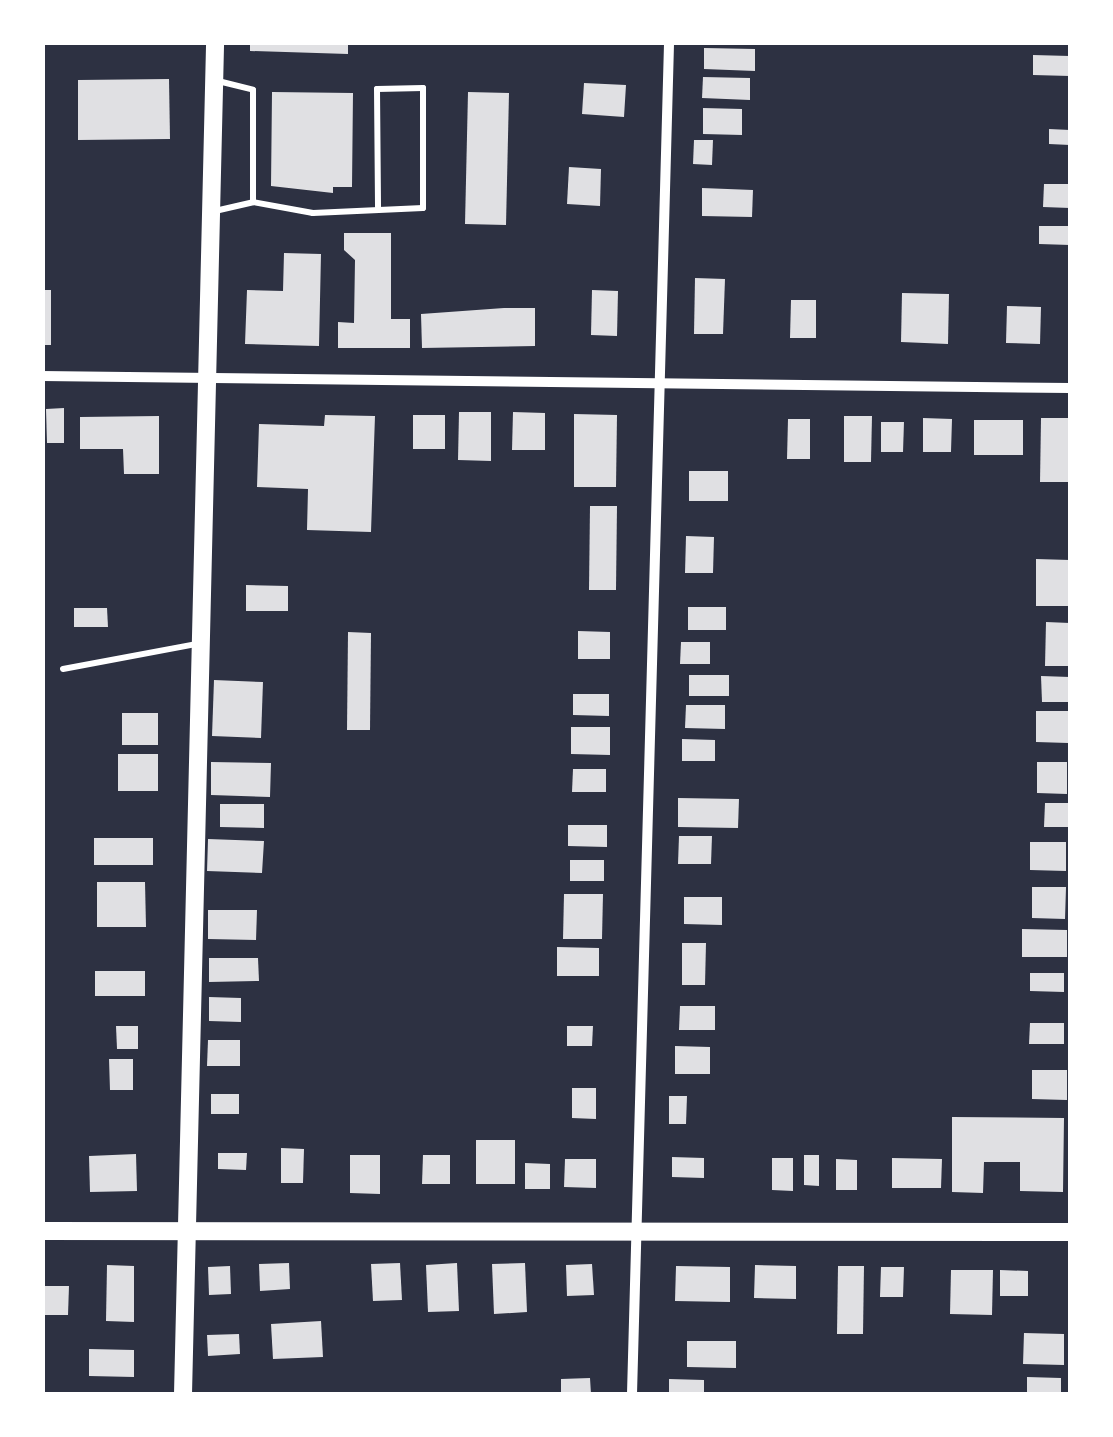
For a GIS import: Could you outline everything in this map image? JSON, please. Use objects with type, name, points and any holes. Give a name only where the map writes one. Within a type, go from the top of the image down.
[{"type":"main road","points":[[182,1394],[211,379],[215,42]]},
{"type":"main road","points":[[42,1231],[1070,1232]]},
{"type":"street","points":[[632,1394],[669,42]]},
{"type":"street","points":[[42,376],[1070,388]]},
{"type":"lane","points":[[215,81],[253,90],[253,202]]},
{"type":"lane","points":[[215,211],[253,202],[313,212],[423,208],[423,88],[377,89],[378,207]]},
{"type":"lane","points":[[63,669],[202,643]]},
{"type":"building","points":[[250,42],[348,42],[348,54],[250,51]]},
{"type":"building","points":[[704,48],[755,49],[755,71],[704,69]]},
{"type":"building","points":[[1033,55],[1070,56],[1070,76],[1033,75]]},
{"type":"building","points":[[703,77],[750,78],[750,100],[702,98]]},
{"type":"building","points":[[169,79],[170,139],[78,140],[78,80]]},
{"type":"building","points":[[584,83],[626,85],[624,117],[582,114]]},
{"type":"building","points":[[272,92],[353,93],[352,187],[333,187],[333,193],[271,186]]},
{"type":"building","points":[[468,92],[509,93],[506,225],[465,224]]},
{"type":"building","points":[[703,108],[742,109],[742,135],[703,134]]},
{"type":"building","points":[[1049,129],[1070,130],[1070,145],[1049,144]]},
{"type":"building","points":[[694,140],[713,140],[712,165],[693,164]]},
{"type":"building","points":[[569,167],[601,169],[600,206],[567,204]]},
{"type":"building","points":[[1044,184],[1070,184],[1070,208],[1043,207]]},
{"type":"building","points":[[702,188],[753,190],[752,217],[702,216]]},
{"type":"building","points":[[1039,226],[1070,226],[1070,245],[1039,244]]},
{"type":"building","points":[[344,233],[391,233],[391,319],[410,319],[410,348],[338,348],[338,322],[354,323],[355,260],[344,250]]},
{"type":"building","points":[[284,253],[321,254],[319,346],[245,344],[247,290],[283,291]]},
{"type":"building","points":[[695,278],[725,279],[723,334],[694,334]]},
{"type":"building","points":[[42,290],[51,290],[51,345],[42,345]]},
{"type":"building","points":[[592,290],[618,291],[617,336],[591,335]]},
{"type":"building","points":[[902,293],[949,294],[948,344],[901,342]]},
{"type":"building","points":[[791,300],[816,300],[816,338],[790,338]]},
{"type":"building","points":[[1007,306],[1041,307],[1040,344],[1006,343]]},
{"type":"building","points":[[535,308],[535,346],[422,348],[421,314]]},
{"type":"building","points":[[64,408],[64,443],[47,443],[46,409]]},
{"type":"building","points":[[459,412],[491,412],[491,461],[458,460]]},
{"type":"building","points":[[513,412],[545,413],[545,450],[512,450]]},
{"type":"building","points":[[574,414],[617,415],[616,487],[574,487]]},
{"type":"building","points":[[325,415],[375,416],[371,532],[307,530],[308,489],[257,487],[259,424],[324,426]]},
{"type":"building","points":[[413,415],[445,415],[445,449],[413,449]]},
{"type":"building","points":[[159,416],[159,474],[124,474],[123,449],[80,449],[80,417]]},
{"type":"building","points":[[844,416],[872,416],[871,462],[844,462]]},
{"type":"building","points":[[923,418],[952,419],[951,452],[923,452]]},
{"type":"building","points":[[1041,418],[1070,418],[1070,482],[1040,482]]},
{"type":"building","points":[[788,419],[810,419],[810,459],[787,459]]},
{"type":"building","points":[[974,420],[1023,420],[1023,455],[974,455]]},
{"type":"building","points":[[881,422],[904,422],[903,452],[881,452]]},
{"type":"building","points":[[689,471],[728,471],[728,501],[689,501]]},
{"type":"building","points":[[590,506],[617,506],[616,590],[589,590]]},
{"type":"building","points":[[686,536],[714,537],[713,573],[685,573]]},
{"type":"building","points":[[1036,559],[1070,560],[1070,606],[1036,606]]},
{"type":"building","points":[[246,585],[288,586],[288,611],[246,611]]},
{"type":"building","points":[[688,607],[726,607],[726,630],[688,630]]},
{"type":"building","points":[[74,608],[107,608],[108,627],[74,627]]},
{"type":"building","points":[[1046,622],[1070,623],[1070,666],[1045,666]]},
{"type":"building","points":[[578,631],[610,632],[610,659],[578,659]]},
{"type":"building","points":[[348,632],[371,633],[370,730],[347,730]]},
{"type":"building","points":[[681,642],[710,642],[710,664],[680,664]]},
{"type":"building","points":[[689,675],[729,675],[729,696],[689,696]]},
{"type":"building","points":[[1041,676],[1070,677],[1070,702],[1042,702]]},
{"type":"building","points":[[214,680],[263,682],[261,738],[212,736]]},
{"type":"building","points":[[573,694],[609,694],[609,716],[573,715]]},
{"type":"building","points":[[686,705],[725,705],[725,729],[685,728]]},
{"type":"building","points":[[1036,711],[1068,711],[1068,743],[1036,742]]},
{"type":"building","points":[[122,713],[158,713],[158,745],[122,745]]},
{"type":"building","points":[[571,727],[610,727],[610,755],[571,754]]},
{"type":"building","points":[[682,739],[715,740],[715,761],[682,761]]},
{"type":"building","points":[[118,754],[158,754],[158,791],[118,791]]},
{"type":"building","points":[[211,762],[271,763],[270,797],[211,795]]},
{"type":"building","points":[[1037,762],[1067,762],[1067,794],[1037,793]]},
{"type":"building","points":[[573,769],[606,769],[606,792],[572,792]]},
{"type":"building","points":[[678,798],[739,799],[738,828],[678,827]]},
{"type":"building","points":[[1045,803],[1068,803],[1068,827],[1044,827]]},
{"type":"building","points":[[220,804],[264,804],[264,828],[220,827]]},
{"type":"building","points":[[568,825],[607,825],[607,847],[568,846]]},
{"type":"building","points":[[679,836],[712,836],[711,864],[678,864]]},
{"type":"building","points":[[94,838],[153,838],[153,865],[94,865]]},
{"type":"building","points":[[208,839],[264,841],[262,873],[207,871]]},
{"type":"building","points":[[1030,842],[1066,842],[1066,871],[1030,870]]},
{"type":"building","points":[[570,860],[604,860],[604,881],[570,881]]},
{"type":"building","points":[[97,882],[145,882],[146,927],[97,927]]},
{"type":"building","points":[[1032,887],[1066,887],[1065,919],[1032,918]]},
{"type":"building","points":[[564,894],[603,894],[602,939],[563,939]]},
{"type":"building","points":[[684,897],[722,897],[722,925],[684,924]]},
{"type":"building","points":[[208,910],[257,910],[256,940],[208,939]]},
{"type":"building","points":[[1022,929],[1067,930],[1067,957],[1022,957]]},
{"type":"building","points":[[682,943],[706,943],[705,985],[682,985]]},
{"type":"building","points":[[557,947],[599,948],[599,976],[557,976]]},
{"type":"building","points":[[209,958],[258,958],[259,981],[209,982]]},
{"type":"building","points":[[95,971],[145,971],[145,996],[95,996]]},
{"type":"building","points":[[1030,973],[1064,973],[1064,992],[1030,991]]},
{"type":"building","points":[[209,997],[241,998],[241,1022],[209,1021]]},
{"type":"building","points":[[680,1006],[715,1006],[715,1030],[679,1030]]},
{"type":"building","points":[[1030,1023],[1064,1023],[1064,1044],[1029,1044]]},
{"type":"building","points":[[116,1026],[138,1026],[138,1049],[117,1049]]},
{"type":"building","points":[[567,1026],[593,1026],[592,1046],[567,1046]]},
{"type":"building","points":[[208,1040],[240,1040],[240,1066],[207,1066]]},
{"type":"building","points":[[675,1046],[710,1047],[710,1074],[675,1074]]},
{"type":"building","points":[[109,1059],[133,1059],[133,1090],[110,1090]]},
{"type":"building","points":[[1032,1070],[1067,1070],[1067,1100],[1032,1099]]},
{"type":"building","points":[[572,1088],[596,1088],[596,1119],[572,1118]]},
{"type":"building","points":[[211,1094],[239,1094],[239,1114],[211,1114]]},
{"type":"building","points":[[669,1096],[687,1096],[686,1124],[669,1124]]},
{"type":"building","points":[[952,1117],[1064,1118],[1063,1192],[1020,1191],[1020,1162],[984,1162],[983,1193],[952,1192]]},
{"type":"building","points":[[476,1140],[515,1140],[515,1184],[476,1184]]},
{"type":"building","points":[[281,1148],[304,1149],[303,1183],[281,1183]]},
{"type":"building","points":[[218,1153],[247,1153],[246,1170],[218,1169]]},
{"type":"building","points":[[136,1154],[137,1191],[90,1192],[89,1156]]},
{"type":"building","points":[[350,1155],[380,1155],[380,1194],[350,1193]]},
{"type":"building","points":[[423,1155],[450,1155],[450,1184],[422,1184]]},
{"type":"building","points":[[804,1155],[819,1155],[819,1186],[804,1185]]},
{"type":"building","points":[[672,1157],[704,1158],[704,1178],[672,1177]]},
{"type":"building","points":[[772,1158],[793,1158],[793,1191],[772,1190]]},
{"type":"building","points":[[892,1158],[942,1159],[941,1188],[892,1188]]},
{"type":"building","points":[[565,1159],[596,1159],[596,1188],[564,1187]]},
{"type":"building","points":[[836,1159],[857,1160],[857,1190],[836,1190]]},
{"type":"building","points":[[525,1163],[550,1164],[550,1189],[525,1189]]},
{"type":"building","points":[[289,1263],[290,1289],[260,1291],[259,1264]]},
{"type":"building","points":[[400,1263],[402,1300],[373,1301],[371,1264]]},
{"type":"building","points":[[457,1263],[459,1311],[428,1312],[426,1265]]},
{"type":"building","points":[[525,1263],[527,1312],[494,1314],[492,1264]]},
{"type":"building","points":[[592,1264],[594,1295],[567,1296],[566,1265]]},
{"type":"building","points":[[107,1265],[134,1266],[134,1322],[106,1321]]},
{"type":"building","points":[[755,1265],[796,1266],[796,1299],[754,1298]]},
{"type":"building","points":[[230,1266],[231,1294],[209,1295],[208,1267]]},
{"type":"building","points":[[676,1266],[730,1267],[730,1302],[675,1301]]},
{"type":"building","points":[[838,1266],[864,1266],[863,1334],[837,1334]]},
{"type":"building","points":[[881,1267],[904,1267],[903,1297],[880,1297]]},
{"type":"building","points":[[951,1270],[993,1270],[992,1315],[950,1314]]},
{"type":"building","points":[[1000,1270],[1028,1271],[1028,1296],[1000,1296]]},
{"type":"building","points":[[42,1286],[69,1286],[68,1315],[42,1315]]},
{"type":"building","points":[[321,1321],[323,1357],[273,1359],[271,1324]]},
{"type":"building","points":[[1024,1333],[1064,1334],[1064,1365],[1023,1364]]},
{"type":"building","points":[[239,1334],[240,1354],[208,1356],[207,1335]]},
{"type":"building","points":[[687,1341],[736,1341],[736,1368],[687,1367]]},
{"type":"building","points":[[89,1349],[134,1350],[134,1377],[89,1376]]},
{"type":"building","points":[[1027,1377],[1061,1378],[1061,1394],[1027,1394]]},
{"type":"building","points":[[590,1378],[591,1394],[561,1394],[561,1379]]},
{"type":"building","points":[[669,1379],[704,1380],[704,1394],[669,1394]]}]
